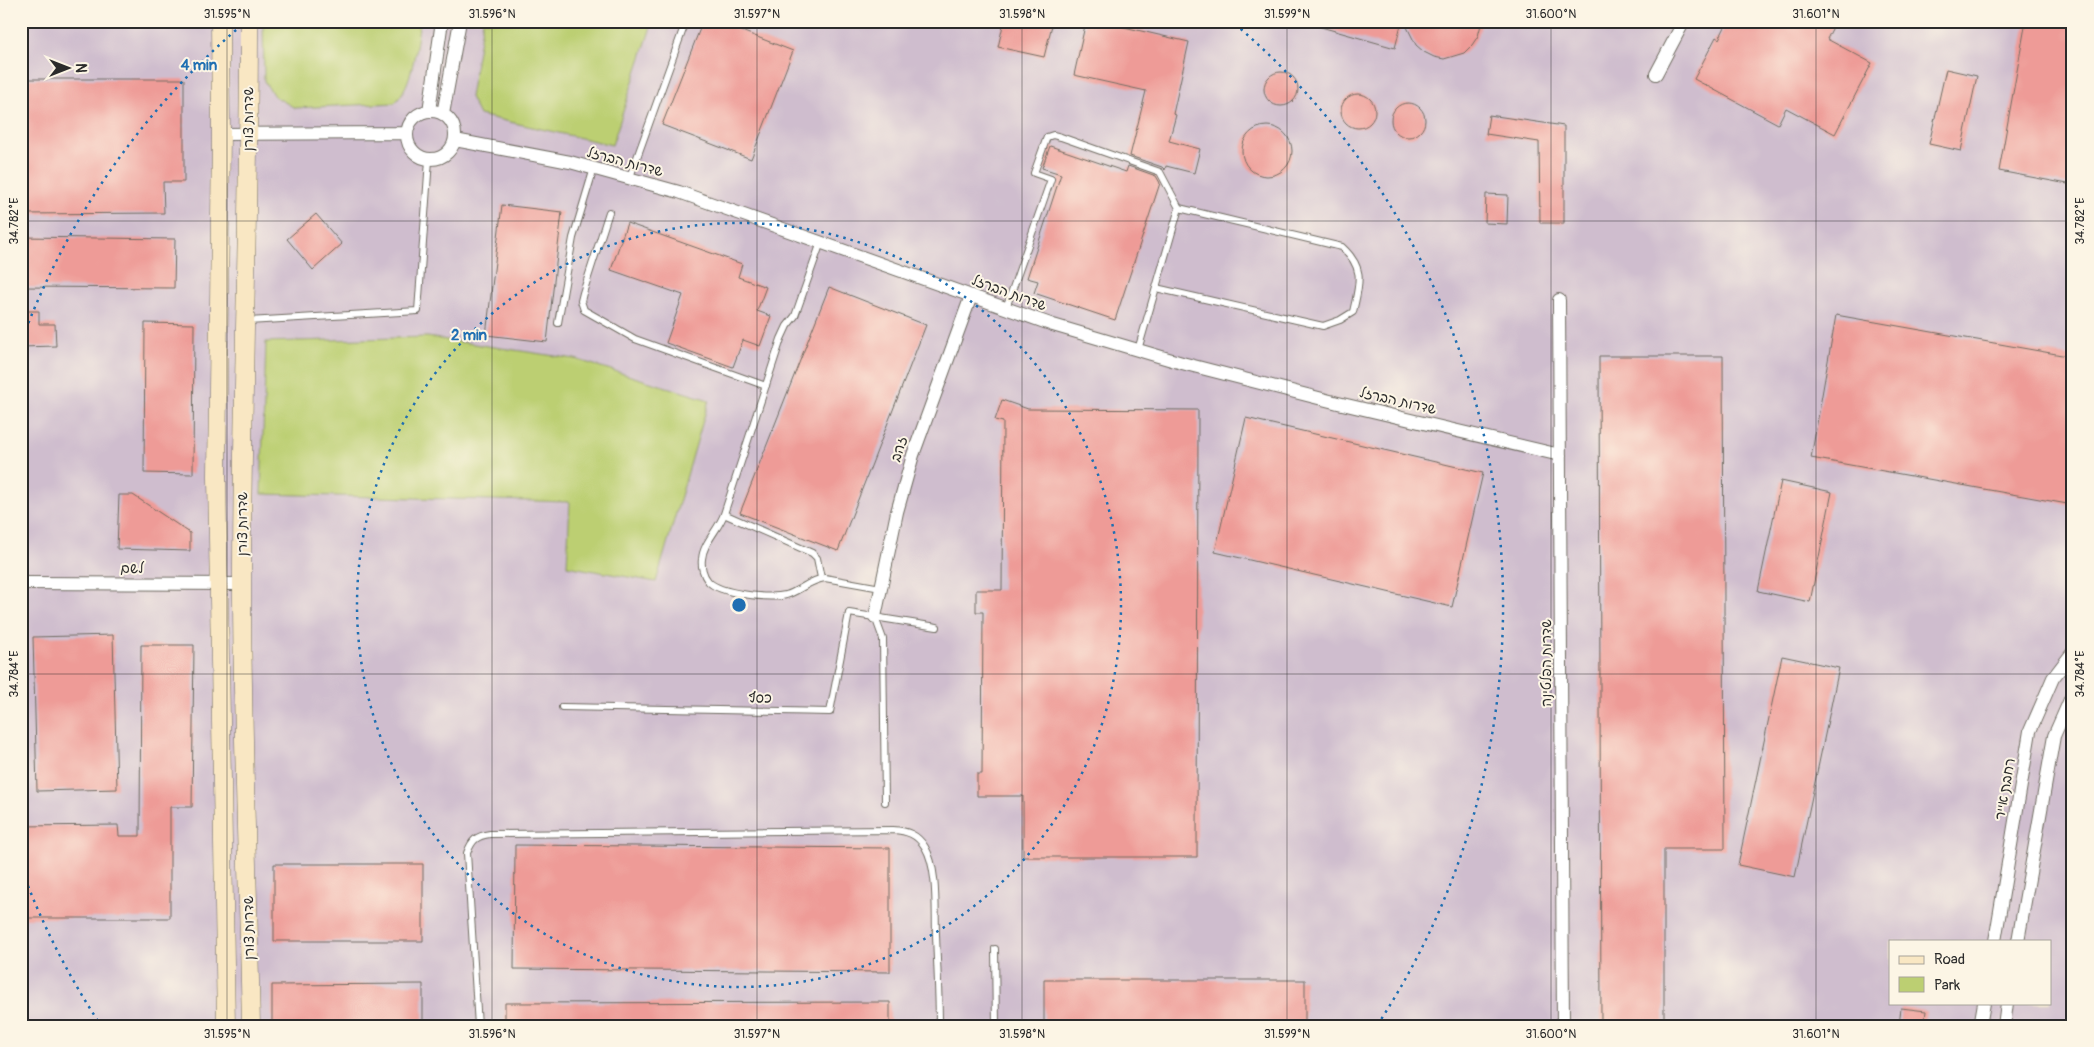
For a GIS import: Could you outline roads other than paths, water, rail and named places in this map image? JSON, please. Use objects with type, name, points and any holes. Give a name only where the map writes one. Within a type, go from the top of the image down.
[{"type":"street","name":"שדרות צורן","points":[[220,21],[218,476],[226,1026]]},
{"type":"street","name":"שדרות צורן","points":[[249,21],[242,584],[251,1026]]},
{"type":"street","points":[[429,111],[442,21]]},
{"type":"street","points":[[443,114],[460,21]]},
{"type":"street","points":[[1656,74],[1684,21]]},
{"type":"street","points":[[429,111],[443,114],[454,125],[455,140],[448,153],[429,160],[415,154],[407,141],[407,133],[414,118],[429,111]]},
{"type":"street","points":[[221,134],[407,133]]},
{"type":"street","name":"שדרות הברזל","points":[[455,140],[594,168],[679,192],[1053,325],[1182,363],[1338,403],[1560,455]]},
{"type":"street","name":"זהב","points":[[876,616],[912,455],[971,296]]},
{"type":"street","name":"שדרות הפלטינה","points":[[1559,300],[1563,1026]]},
{"type":"street","name":"לשם","points":[[21,582],[242,584]]},
{"type":"street","name":"רחבת אייר","points":[[1995,940],[2030,731],[2053,678],[2073,652]]},
{"type":"street","points":[[2018,940],[2054,736],[2073,694]]},
{"type":"street","points":[[1980,1026],[1984,1004]]},
{"type":"street","points":[[2004,1026],[2008,1004]]},
{"type":"lane","points":[[630,177],[686,21]]},
{"type":"lane","points":[[1006,308],[1051,179],[1034,173],[1047,137],[1053,135],[1061,137],[1160,172],[1179,208],[1138,350]]},
{"type":"lane","points":[[244,321],[418,311],[429,160]]},
{"type":"lane","points":[[558,323],[573,238],[594,168]]},
{"type":"lane","points":[[1156,288],[1323,326],[1340,320],[1353,312],[1360,278],[1354,258],[1342,247],[1179,208]]},
{"type":"lane","points":[[609,212],[583,293],[584,310],[635,339],[766,386]]},
{"type":"lane","points":[[821,242],[795,316],[781,339],[724,514],[716,532],[704,549],[702,558],[703,571],[707,580],[713,585],[754,595],[780,596],[821,578],[881,588]]},
{"type":"lane","points":[[724,514],[812,553],[817,558],[821,578]]},
{"type":"lane","name":"כסף","points":[[562,707],[830,712],[849,613],[876,616]]},
{"type":"lane","points":[[885,802],[883,639],[876,616],[937,627]]},
{"type":"lane","points":[[478,1026],[467,854],[471,842],[479,836],[490,834],[893,830],[905,831],[919,839],[930,860],[934,890],[939,1026]]},
{"type":"lane","points":[[995,949],[996,1026]]}]
